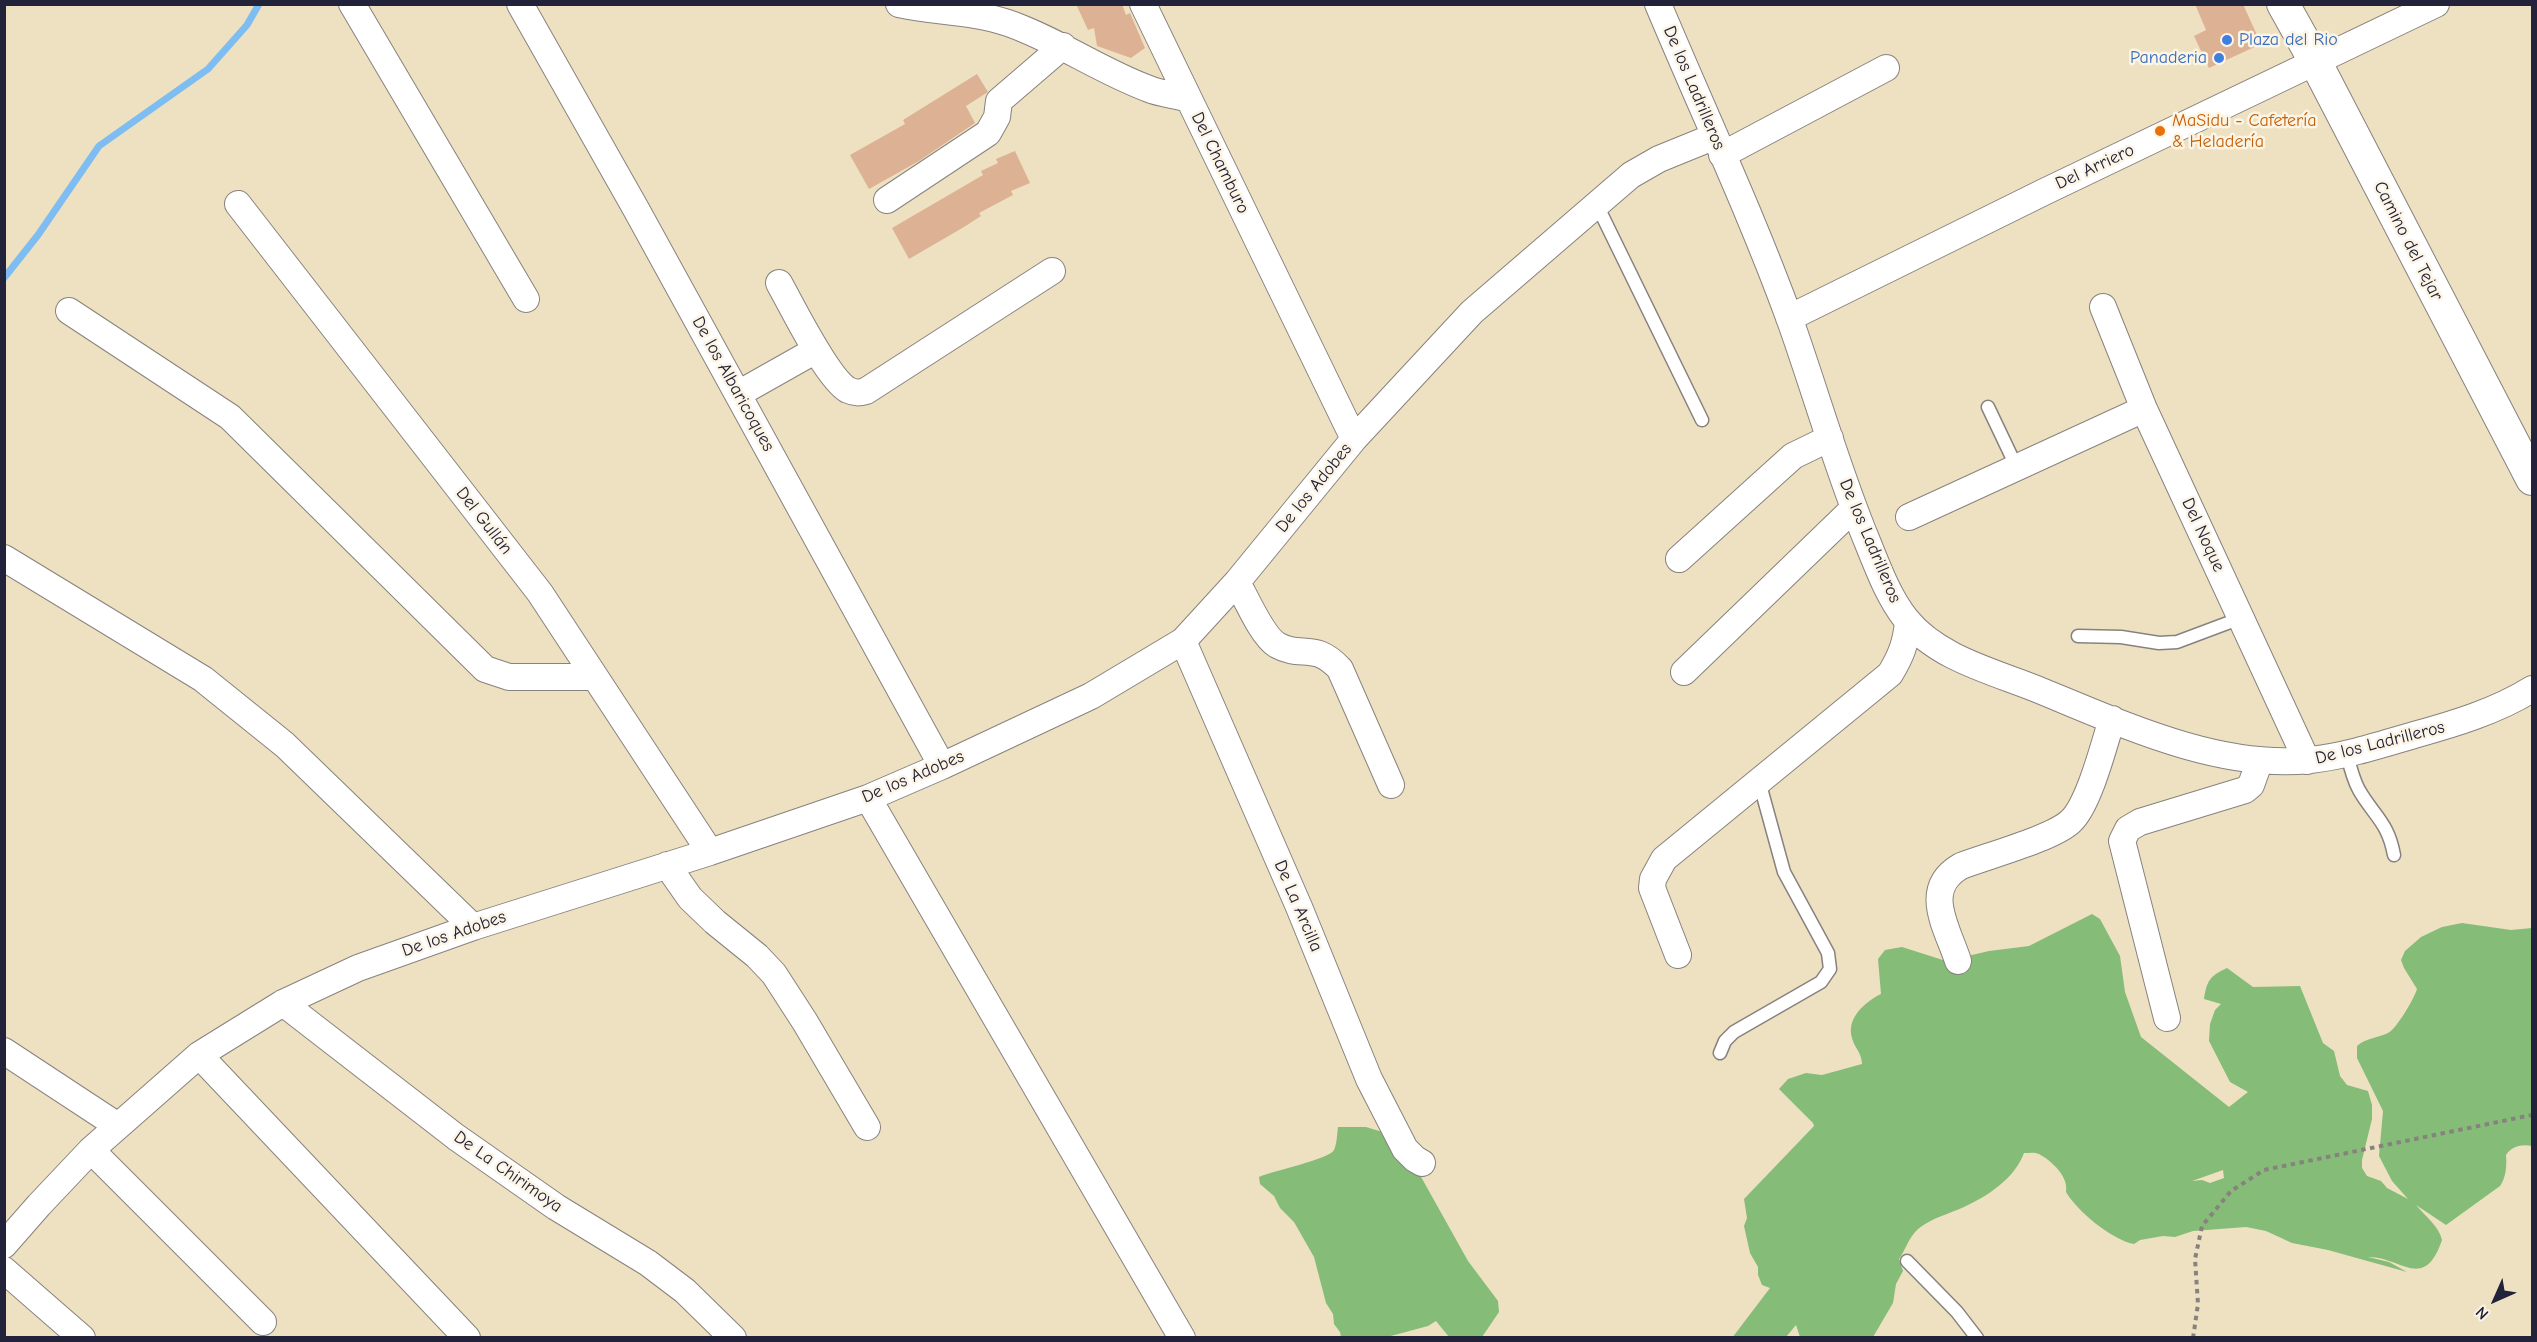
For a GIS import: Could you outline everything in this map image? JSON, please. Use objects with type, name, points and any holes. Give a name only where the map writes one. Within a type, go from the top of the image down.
[{"type":"street","points":[[352,4],[526,299]]},
{"type":"street","name":"De los Albaricoques","points":[[520,4],[636,209],[942,766]]},
{"type":"street","name":"Del Chamburo","points":[[899,4],[982,10],[1063,46],[1149,89],[1189,99],[1354,439]]},
{"type":"street","points":[[1143,4],[1189,99]]},
{"type":"street","name":"De los Ladrilleros","points":[[1658,4],[1789,318],[1854,508],[1891,599],[1908,622],[1931,642],[1958,657],[2112,720],[2179,743],[2248,760],[2307,761],[2347,754],[2453,724],[2521,696],[2532,689]]},
{"type":"street","name":"Camino del Tejar","points":[[2283,4],[2316,63],[2532,479]]},
{"type":"street","name":"Del Arriero","points":[[1789,318],[2044,192],[2436,4]]},
{"type":"street","points":[[887,200],[988,132],[997,117],[999,101],[1063,46]]},
{"type":"street","name":"De los Adobes","points":[[4,1245],[91,1150],[199,1055],[283,1004],[358,968],[473,927],[710,852],[868,798],[1091,696],[1184,641],[1237,582],[1354,439],[1472,312],[1596,203],[1631,175],[1659,159],[1718,146],[1886,68]]},
{"type":"street","name":"Del Gullán","points":[[238,204],[540,593],[710,852]]},
{"type":"street","points":[[779,283],[816,350],[846,389],[856,393],[866,391],[1052,271]]},
{"type":"street","name":"Del Noque","points":[[2103,308],[2144,409],[2307,761]]},
{"type":"street","points":[[69,310],[230,417],[485,669],[509,677],[595,677]]},
{"type":"street","points":[[738,394],[816,350]]},
{"type":"street","points":[[1909,517],[2144,409]]},
{"type":"street","points":[[1679,560],[1793,456],[1830,438]]},
{"type":"street","points":[[1684,672],[1854,508]]},
{"type":"street","points":[[4,558],[202,679],[285,745],[473,927]]},
{"type":"street","points":[[1237,582],[1267,634],[1276,644],[1286,648],[1320,652],[1330,658],[1340,669],[1391,785]]},
{"type":"street","points":[[1678,955],[1652,888],[1657,869],[1664,859],[1890,674],[1906,643],[1908,622]]},
{"type":"street","name":"De La Arcilla","points":[[1184,641],[1299,907],[1369,1079],[1405,1149],[1422,1163]]},
{"type":"street","points":[[1958,961],[1938,901],[1940,886],[1949,873],[1961,866],[2058,832],[2073,820],[2084,799],[2112,720]]},
{"type":"street","points":[[2167,1018],[2122,841],[2128,829],[2140,822],[2245,790],[2251,785],[2260,760]]},
{"type":"street","points":[[868,798],[1182,1338]]},
{"type":"street","points":[[667,865],[690,898],[757,956],[774,974],[867,1127]]},
{"type":"street","name":"De La Chirimoya","points":[[283,1004],[456,1137],[556,1207],[657,1270],[685,1291],[733,1338]]},
{"type":"street","points":[[4,1051],[118,1126]]},
{"type":"street","points":[[199,1055],[467,1338]]},
{"type":"street","points":[[91,1150],[262,1322]]},
{"type":"street","points":[[4,1270],[82,1338]]},
{"type":"lane","points":[[1596,203],[1702,420]]},
{"type":"lane","points":[[1988,406],[2017,468]]},
{"type":"lane","points":[[2078,636],[2121,637],[2159,643],[2177,642],[2241,618]]},
{"type":"lane","points":[[2347,754],[2353,778],[2360,792],[2388,830],[2394,855]]},
{"type":"lane","points":[[1720,1053],[1725,1041],[1734,1032],[1821,982],[1830,969],[1828,953],[1784,872],[1759,781]]},
{"type":"lane","points":[[1906,1261],[1957,1312],[1977,1338]]},
{"type":"path","points":[[2193,1338],[2198,1304],[2195,1259],[2202,1226],[2231,1191],[2264,1170],[2532,1115]]},
{"type":"green space","points":[[2092,914],[2100,919],[2120,956],[2125,992],[2141,1037],[2229,1107],[2248,1092],[2230,1082],[2209,1041],[2210,1024],[2215,1010],[2221,1004],[2204,999],[2208,983],[2213,976],[2227,968],[2253,987],[2300,986],[2323,1043],[2334,1051],[2340,1076],[2347,1085],[2368,1091],[2372,1105],[2372,1119],[2362,1168],[2367,1176],[2381,1181],[2387,1188],[2408,1199],[2392,1181],[2379,1156],[2383,1111],[2357,1058],[2357,1046],[2391,1031],[2409,1006],[2417,989],[2401,960],[2405,951],[2421,937],[2442,927],[2462,923],[2511,930],[2532,928],[2532,1146],[2518,1146],[2508,1152],[2505,1175],[2500,1186],[2446,1225],[2416,1205],[2435,1226],[2442,1240],[2435,1256],[2427,1265],[2410,1268],[2380,1258],[2368,1257],[2389,1262],[2407,1272],[2328,1250],[2292,1243],[2266,1231],[2246,1227],[2193,1231],[2175,1237],[2163,1236],[2140,1240],[2134,1244],[2106,1231],[2078,1208],[2066,1192],[2062,1175],[2049,1161],[2037,1153],[2024,1153],[2014,1170],[1991,1192],[1964,1207],[1940,1216],[1915,1232],[1899,1259],[1903,1271],[1896,1284],[1893,1303],[1873,1337],[1800,1337],[1796,1325],[1786,1337],[1732,1338],[1770,1288],[1762,1285],[1758,1267],[1750,1253],[1744,1226],[1747,1218],[1744,1199],[1814,1126],[1779,1089],[1788,1079],[1806,1073],[1822,1075],[1862,1064],[1852,1038],[1852,1024],[1854,1017],[1863,1006],[1881,994],[1878,959],[1885,950],[1902,947],[1946,961],[1989,951],[2029,946]],"holes":[[[2223,1170],[2224,1178],[2210,1183],[2202,1180],[2192,1181]]]},
{"type":"green space","points":[[1338,1127],[1366,1127],[1389,1134],[1420,1175],[1468,1261],[1498,1301],[1499,1312],[1482,1337],[1449,1337],[1436,1321],[1428,1326],[1387,1337],[1341,1337],[1334,1324],[1333,1314],[1326,1303],[1314,1257],[1294,1222],[1280,1208],[1274,1196],[1260,1184],[1259,1177],[1312,1161],[1330,1153],[1335,1148]]},
{"type":"building","points":[[1076,4],[1122,4],[1126,15],[1130,13],[1145,48],[1131,58],[1097,46],[1094,28],[1088,30]]},
{"type":"building","name":"Plaza del Rio","points":[[2195,4],[2243,4],[2261,44],[2209,68],[2194,36],[2206,30]]},
{"type":"building","points":[[977,74],[988,92],[966,106],[975,123],[919,161],[869,189],[850,155],[905,124],[903,120]]},
{"type":"building","points":[[1015,151],[1030,183],[1011,191],[1013,195],[979,213],[981,216],[909,259],[892,228],[983,175],[981,171],[998,163],[996,159]]},
{"type":"waterway","points":[[4,278],[38,235],[99,146],[208,69],[247,25],[259,4]]},
{"type":"place","name":"Plaza del Rio","points":[[2227,40]]},
{"type":"place","name":"Panaderia","points":[[2219,58]]},
{"type":"place","name":"MaSidu - Cafetería & Heladería","points":[[2160,131]]}]
